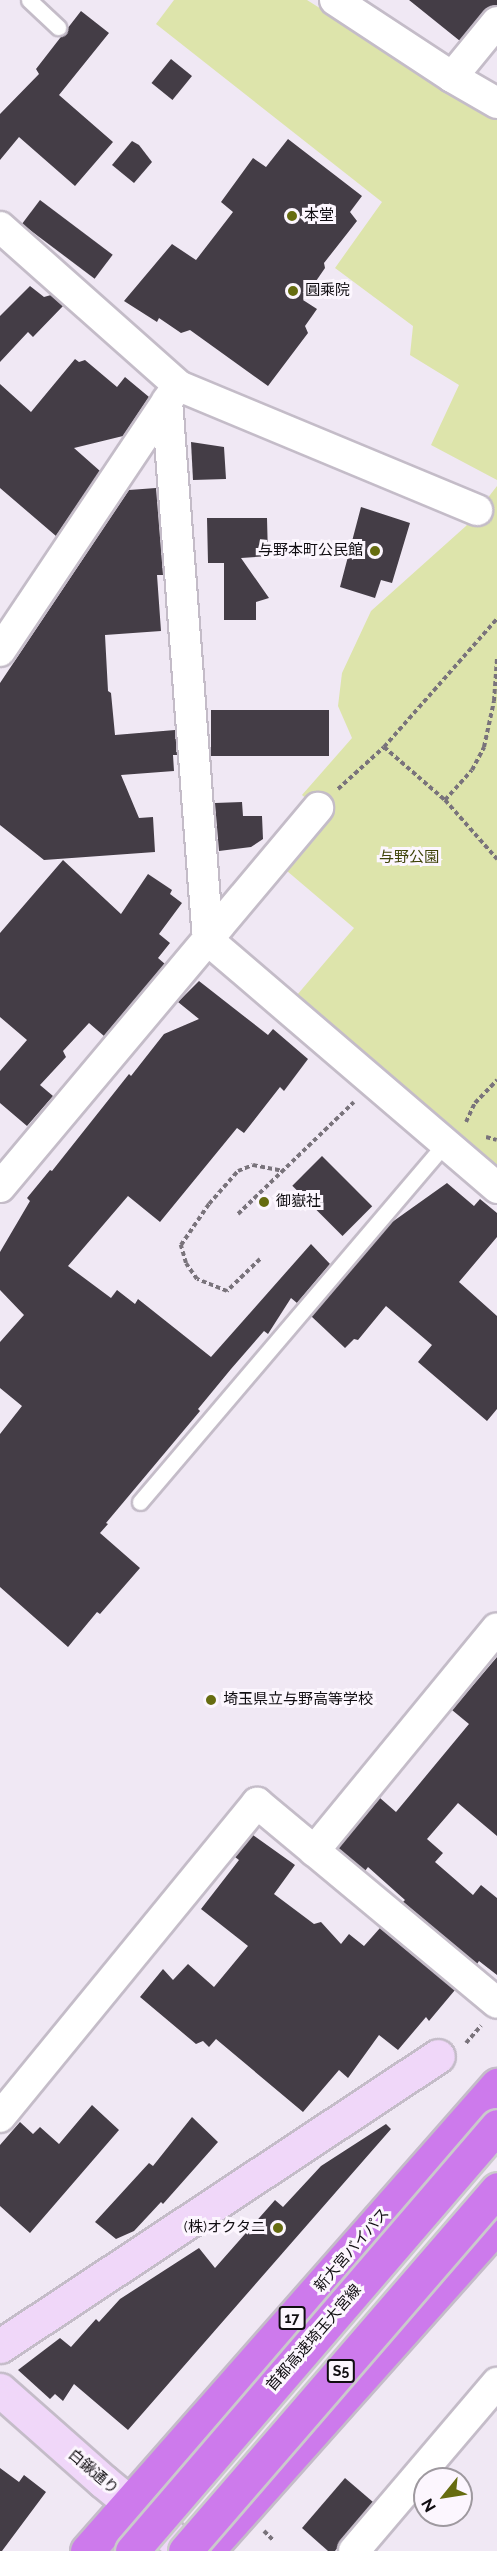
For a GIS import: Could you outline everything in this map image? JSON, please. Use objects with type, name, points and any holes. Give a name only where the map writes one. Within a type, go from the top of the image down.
[{"type":"highway","name":"新大宮バイパス","points":[[87,2551],[497,2085]]},
{"type":"highway","name":"首都高速埼玉大宮線","points":[[132,2551],[497,2126]]},
{"type":"highway","name":"S5","points":[[187,2551],[497,2189]]},
{"type":"highway","points":[[207,2551],[497,2225]]},
{"type":"street","points":[[335,0],[497,104]]},
{"type":"street","points":[[452,77],[497,22]]},
{"type":"street","points":[[0,227],[173,394],[477,510]]},
{"type":"street","points":[[0,651],[173,394]]},
{"type":"street","points":[[173,394],[208,940],[497,1188]]},
{"type":"street","points":[[0,1187],[318,808]]},
{"type":"street","points":[[314,1851],[497,1628]]},
{"type":"street","points":[[0,2117],[257,1803],[497,2003]]},
{"type":"street","points":[[0,2346],[438,2056]]},
{"type":"street","points":[[354,2551],[497,2383]]},
{"type":"street","name":"白鍬通り","points":[[0,2390],[187,2551]]},
{"type":"lane","points":[[29,0],[58,27]]},
{"type":"lane","points":[[140,1502],[445,1144]]},
{"type":"path","points":[[318,808],[384,747],[497,619]]},
{"type":"path","points":[[446,800],[472,770],[484,747],[494,701],[497,658]]},
{"type":"path","points":[[384,747],[446,800],[497,859]]},
{"type":"path","points":[[445,1144],[497,1080]]},
{"type":"path","points":[[238,1214],[374,1083]]},
{"type":"path","points":[[260,1259],[227,1291],[197,1279],[186,1263],[182,1245],[209,1204],[238,1171],[253,1165],[283,1171]]},
{"type":"green space","points":[[174,0],[307,0],[497,120],[497,480],[431,445],[459,385],[410,355],[413,326],[335,268],[382,202],[156,24]]},
{"type":"green space","name":"与野公園","points":[[497,486],[497,1165],[297,995],[354,928],[287,871],[330,819],[302,795],[352,738],[338,706],[342,673],[371,611],[466,526]]},
{"type":"building","points":[[409,0],[497,0],[497,5],[484,11],[460,41]]},
{"type":"building","points":[[81,11],[109,33],[59,95],[113,142],[75,186],[19,137],[0,160],[0,114],[39,74],[36,69]]},
{"type":"building","points":[[171,59],[192,76],[172,100],[151,83]]},
{"type":"building","points":[[288,139],[362,196],[350,212],[357,221],[324,263],[325,268],[303,300],[317,309],[305,326],[308,333],[268,386],[190,330],[181,333],[159,318],[157,322],[124,301],[172,244],[196,260],[233,212],[221,202],[253,158],[266,167]]},
{"type":"building","points":[[132,141],[139,145],[152,162],[134,183],[112,165]]},
{"type":"building","points":[[40,200],[113,255],[95,279],[22,224]]},
{"type":"building","points":[[30,286],[44,297],[51,295],[63,306],[33,337],[28,332],[0,362],[0,316]]},
{"type":"building","points":[[75,359],[79,362],[85,360],[117,387],[125,377],[149,397],[123,436],[74,448],[100,471],[56,536],[0,488],[0,384],[31,412]]},
{"type":"building","points":[[191,442],[224,447],[226,479],[193,480]]},
{"type":"building","points":[[156,488],[163,575],[157,575],[161,631],[105,635],[108,691],[111,693],[115,735],[175,730],[177,755],[173,755],[174,771],[121,775],[139,818],[153,817],[155,852],[44,860],[0,825],[0,683],[129,490]]},
{"type":"building","name":"与野本町公民館","points":[[361,507],[410,523],[392,583],[381,580],[375,598],[340,587]]},
{"type":"building","points":[[207,518],[267,518],[268,556],[241,558],[269,598],[256,602],[256,620],[224,620],[224,563],[208,563]]},
{"type":"building","points":[[211,710],[329,710],[329,756],[211,756]]},
{"type":"building","points":[[242,802],[243,816],[262,816],[263,839],[251,847],[219,851],[215,803]]},
{"type":"building","points":[[63,860],[121,914],[148,874],[172,890],[170,894],[182,903],[159,934],[170,943],[158,958],[165,964],[104,1036],[89,1023],[63,1051],[66,1057],[40,1085],[53,1096],[27,1126],[0,1103],[0,1071],[27,1040],[0,1017],[0,933]]},
{"type":"building","points":[[199,981],[268,1035],[273,1029],[308,1059],[284,1091],[280,1087],[244,1133],[237,1128],[160,1222],[128,1196],[68,1266],[111,1298],[117,1290],[135,1304],[138,1299],[211,1357],[311,1244],[330,1264],[297,1303],[291,1298],[268,1334],[264,1331],[231,1369],[198,1409],[200,1411],[106,1523],[108,1524],[100,1533],[140,1568],[100,1614],[97,1612],[68,1647],[0,1587],[0,1434],[22,1406],[0,1388],[0,1342],[24,1315],[0,1290],[0,1252],[30,1201],[27,1198],[50,1170],[52,1171],[129,1074],[131,1076],[164,1034],[199,1019],[178,1002]]},
{"type":"building","points":[[322,1156],[372,1206],[343,1236],[292,1186]]},
{"type":"building","points":[[447,1183],[474,1206],[480,1199],[497,1213],[497,1237],[459,1282],[497,1316],[497,1409],[487,1421],[418,1362],[432,1345],[386,1306],[358,1340],[354,1339],[345,1348],[311,1316],[388,1225]]},
{"type":"building","points":[[497,1657],[497,1836],[458,1803],[427,1839],[443,1853],[435,1862],[473,1895],[481,1885],[497,1898],[497,1975],[479,1961],[477,1964],[403,1902],[405,1900],[368,1867],[365,1871],[338,1848],[380,1798],[396,1812],[469,1724],[452,1710]]},
{"type":"building","points":[[253,1835],[295,1865],[274,1894],[314,1924],[321,1922],[341,1944],[349,1934],[364,1946],[380,1928],[455,1990],[429,2021],[426,2017],[398,2050],[379,2035],[348,2078],[339,2070],[303,2112],[216,2039],[209,2047],[203,2041],[196,2044],[140,1997],[163,1969],[173,1980],[188,1964],[214,1987],[248,1946],[201,1909],[239,1860],[235,1857]]},
{"type":"building","points":[[92,2105],[119,2130],[30,2233],[0,2206],[0,2145],[20,2122],[33,2134],[40,2127],[59,2144]]},
{"type":"building","points":[[192,2117],[218,2142],[163,2204],[161,2202],[134,2231],[116,2239],[95,2222],[149,2163],[153,2166]]},
{"type":"building","points":[[386,2124],[391,2129],[128,2430],[74,2384],[63,2401],[55,2394],[50,2399],[18,2370],[60,2338],[71,2347],[96,2319],[99,2322],[120,2299],[199,2248],[215,2268],[275,2200],[283,2207],[321,2166]]},
{"type":"building","points":[[0,2468],[19,2482],[24,2475],[46,2492],[2,2551],[0,2551]]},
{"type":"building","points":[[345,2478],[373,2502],[335,2551],[328,2551],[302,2528]]},
{"type":"place","name":"本堂","points":[[292,216]]},
{"type":"place","name":"圓乘院","points":[[293,291]]},
{"type":"place","name":"与野本町公民館","points":[[375,551]]},
{"type":"place","name":"御嶽社","points":[[264,1202]]},
{"type":"place","name":"埼玉県立与野高等学校","points":[[211,1700]]},
{"type":"place","name":"(株)オクタニ","points":[[278,2228]]}]
